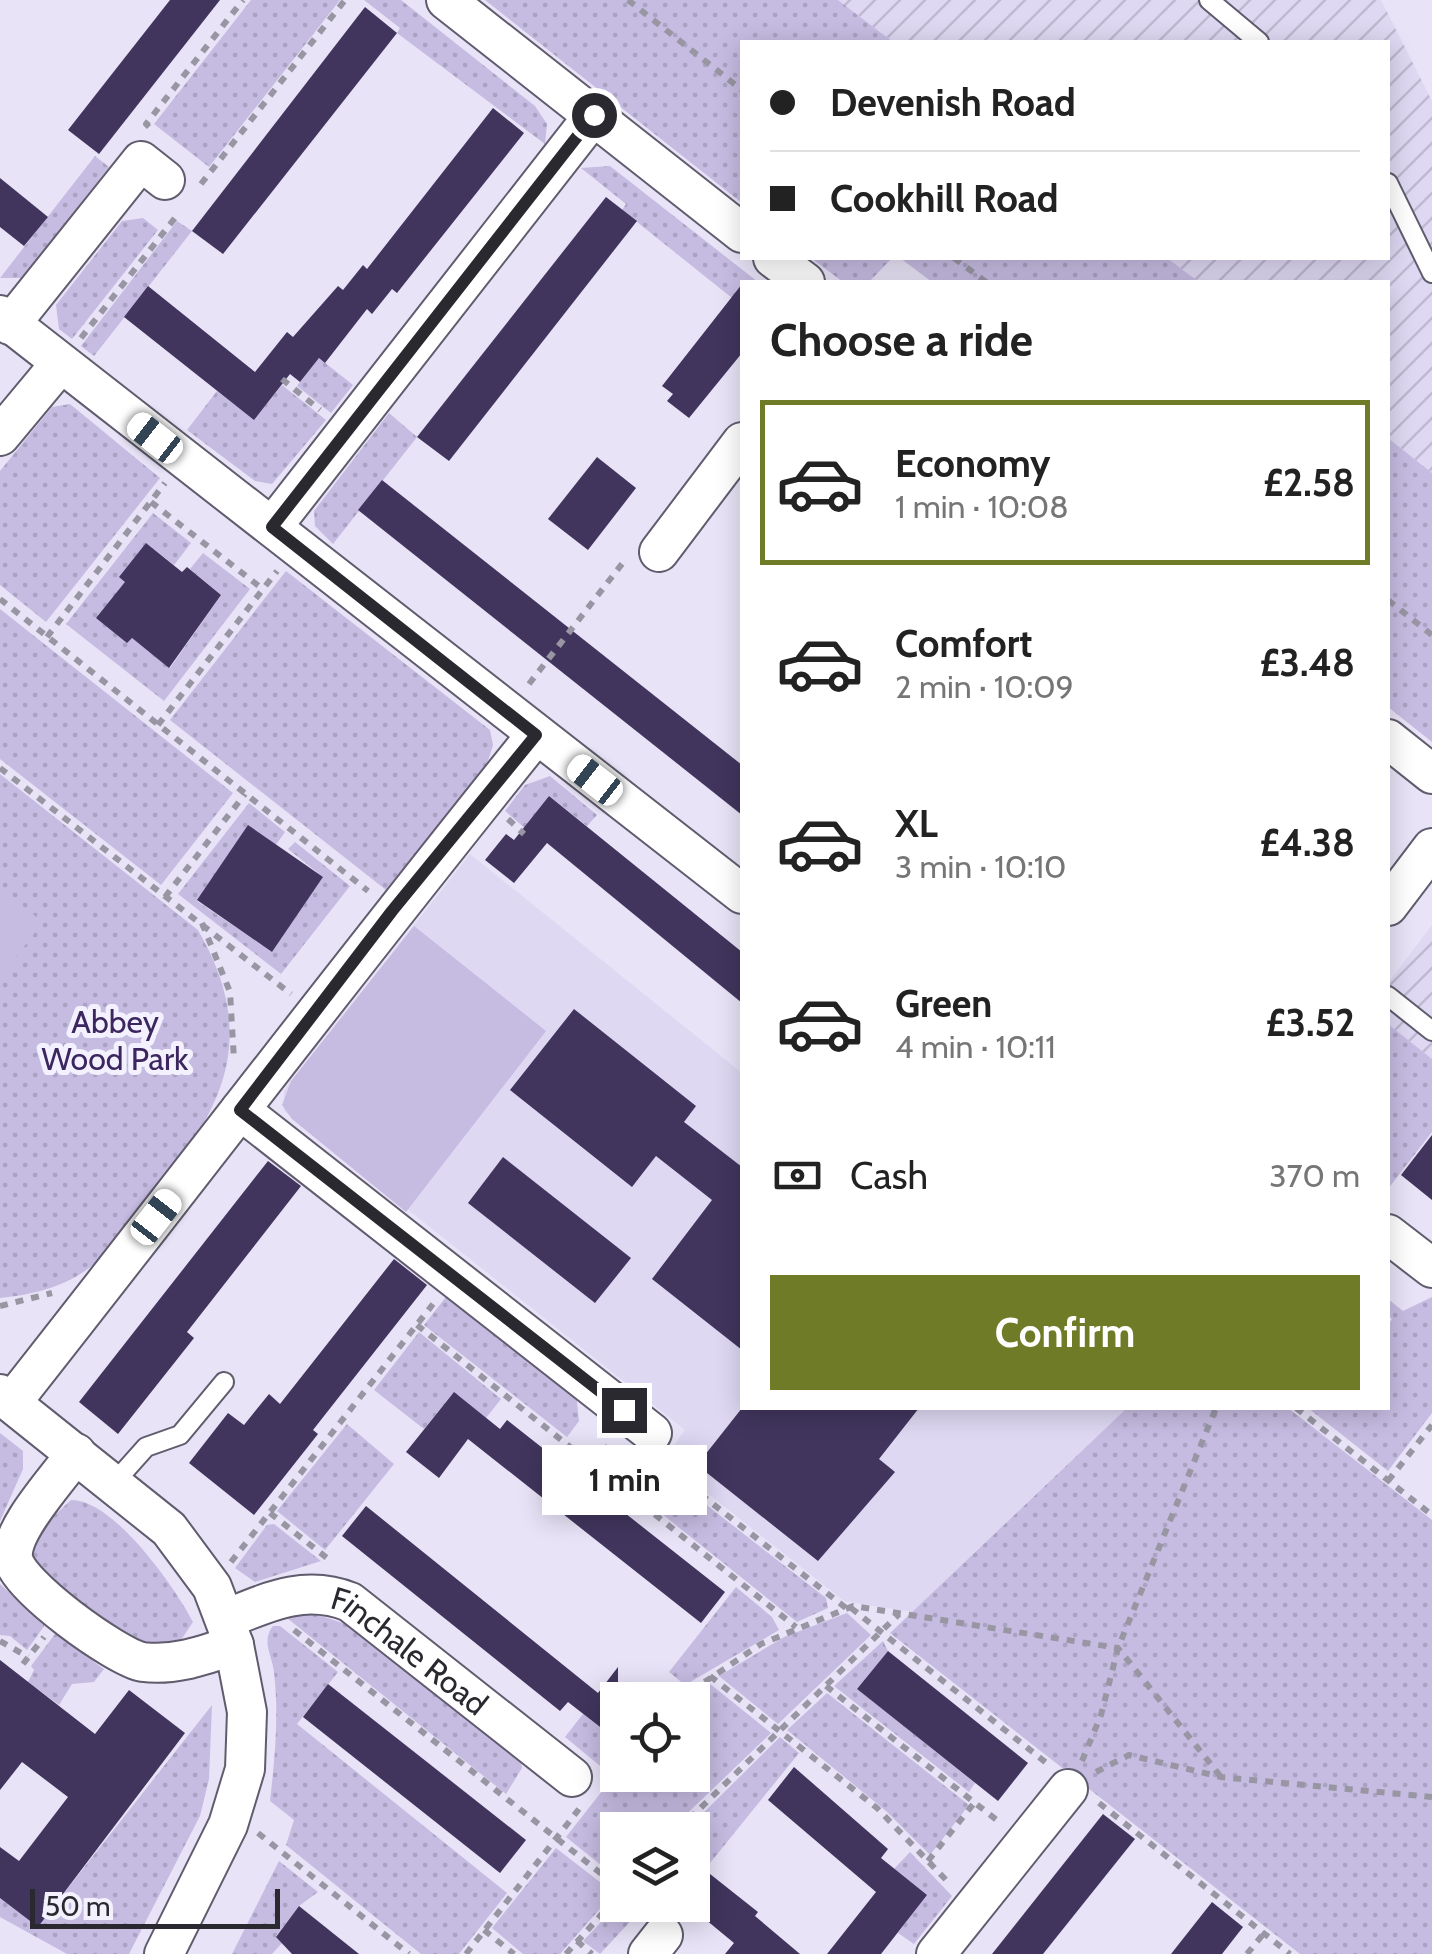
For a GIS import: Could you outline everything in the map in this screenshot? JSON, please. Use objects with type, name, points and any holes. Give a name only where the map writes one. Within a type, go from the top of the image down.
[{"type":"street","points":[[446,0],[740,231]]},
{"type":"street","points":[[284,536],[347,431],[594,115]]},
{"type":"street","points":[[181,172],[141,161],[5,320],[740,892]]},
{"type":"street","points":[[776,260],[802,280]]},
{"type":"street","points":[[0,436],[60,364]]},
{"type":"street","points":[[659,552],[740,445]]},
{"type":"street","points":[[164,1954],[232,1812],[245,1769],[247,1712],[224,1617],[169,1529],[6,1398],[240,1110],[392,911],[521,724]]},
{"type":"street","points":[[1390,741],[1432,774]]},
{"type":"street","points":[[1390,903],[1432,848]]},
{"type":"street","points":[[240,1110],[652,1433]]},
{"type":"street","points":[[1390,1236],[1432,1268]]},
{"type":"street","name":"Finchale Road","points":[[76,1454],[15,1538],[13,1561],[22,1579],[109,1647],[140,1662],[181,1662],[224,1617],[312,1593],[350,1602],[586,1786]]},
{"type":"street","points":[[936,1954],[1078,1777]]},
{"type":"lane","points":[[1210,0],[1257,40]]},
{"type":"lane","points":[[1390,186],[1432,273]]},
{"type":"lane","points":[[1390,998],[1432,1031]]},
{"type":"lane","points":[[114,1484],[146,1447],[180,1435],[224,1382]]},
{"type":"path","points":[[160,136],[146,124],[242,0]]},
{"type":"path","points":[[628,0],[740,88]]},
{"type":"path","points":[[181,172],[209,174]]},
{"type":"path","points":[[957,260],[983,280]]},
{"type":"path","points":[[282,380],[347,431]]},
{"type":"path","points":[[47,636],[184,460]]},
{"type":"path","points":[[151,502],[264,590]]},
{"type":"path","points":[[158,725],[264,590],[284,536]]},
{"type":"path","points":[[521,724],[641,539],[659,552]]},
{"type":"path","points":[[0,599],[392,911]]},
{"type":"path","points":[[1390,602],[1432,635]]},
{"type":"path","points":[[0,768],[314,1012]]},
{"type":"path","points":[[165,896],[245,794]]},
{"type":"path","points":[[202,922],[230,992],[236,1038],[233,1067]]},
{"type":"path","points":[[224,1617],[417,1325],[454,1277]]},
{"type":"path","points":[[417,1325],[796,1627]]},
{"type":"path","points":[[1078,1777],[1101,1716],[1118,1648],[1215,1410]]},
{"type":"path","points":[[1299,1410],[1432,1516]]},
{"type":"path","points":[[1388,1481],[1432,1425]]},
{"type":"path","points":[[652,1433],[641,1448],[846,1608]]},
{"type":"path","points":[[262,1604],[600,1874]]},
{"type":"path","points":[[702,1682],[796,1627],[846,1608],[1118,1648],[1220,1777]]},
{"type":"path","points":[[697,1812],[900,1614]]},
{"type":"path","points":[[0,1641],[28,1657]]},
{"type":"path","points":[[710,1676],[877,1808],[972,1908]]},
{"type":"path","points":[[826,1686],[1026,1842]]},
{"type":"path","points":[[1078,1777],[1129,1755],[1220,1777],[1432,1797]]},
{"type":"path","points":[[466,1954],[556,1839],[586,1786],[600,1776]]},
{"type":"path","points":[[928,1861],[976,1802]]},
{"type":"path","points":[[232,1812],[409,1954]]},
{"type":"path","points":[[566,1954],[600,1916]]},
{"type":"path","points":[[484,1930],[514,1954]]},
{"type":"path","points":[[1247,1954],[1264,1933]]},
{"type":"path","points":[[577,1941],[592,1954]]},
{"type":"shaded area","points":[[838,0],[1381,0],[1432,101],[1432,473],[1390,440],[1390,280],[1196,280],[1170,260],[1390,260],[1390,40],[890,40]]},
{"type":"shaded area","points":[[470,854],[740,1071],[740,1410],[1125,1410],[912,1612],[844,1601],[664,1459],[685,1430],[284,1111],[284,1091]]},
{"type":"shaded area","points":[[1432,925],[1432,1059],[1390,1026],[1390,980]]},
{"type":"green space","points":[[251,0],[340,0],[209,167],[154,124]]},
{"type":"green space","points":[[364,0],[401,0],[535,106],[547,124],[545,144],[397,33],[400,28]]},
{"type":"green space","points":[[485,0],[838,0],[890,40],[740,40],[740,201]]},
{"type":"green space","points":[[95,156],[109,167],[22,278],[0,278]]},
{"type":"green space","points":[[610,166],[755,280],[740,280],[740,304],[622,210],[626,204],[581,168]]},
{"type":"green space","points":[[143,218],[158,230],[72,339],[59,329],[56,305],[122,221]]},
{"type":"green space","points":[[177,221],[192,231],[94,356],[81,346]]},
{"type":"green space","points":[[814,260],[890,260],[871,280],[840,280]]},
{"type":"green space","points":[[903,260],[1170,260],[1196,280],[929,280]]},
{"type":"green space","points":[[319,358],[353,385],[331,413],[297,386]]},
{"type":"green space","points":[[282,385],[326,420],[272,484],[255,481],[187,430],[217,391],[254,419]]},
{"type":"green space","points":[[70,404],[160,478],[46,622],[0,585],[0,471],[52,407]]},
{"type":"green space","points":[[389,413],[417,437],[333,544],[315,526],[314,511]]},
{"type":"green space","points":[[1390,440],[1432,473],[1432,742],[1390,709]]},
{"type":"green space","points":[[153,513],[191,543],[174,565],[146,543],[125,582],[127,642],[132,638],[170,668],[221,595],[190,569],[203,553],[250,589],[164,701],[66,624]]},
{"type":"green space","points":[[286,571],[490,730],[493,745],[487,764],[386,890],[170,720]]},
{"type":"green space","points":[[0,609],[233,793],[161,885],[0,759]]},
{"type":"green space","name":"Abbey Wood Park","points":[[0,774],[198,930],[221,981],[230,1028],[225,1070],[211,1110],[160,1185],[97,1262],[52,1288],[0,1298]]},
{"type":"green space","points":[[550,776],[597,815],[587,826],[549,796],[527,824],[527,830],[505,811],[525,785]]},
{"type":"green space","points":[[249,803],[285,832],[275,846],[248,826],[197,901],[272,952],[323,877],[288,849],[295,842],[350,886],[281,974],[178,894]]},
{"type":"green space","points":[[0,889],[43,922],[0,978]]},
{"type":"green space","points":[[414,926],[546,1031],[406,1212],[292,1119],[282,1105],[291,1081]]},
{"type":"green space","points":[[1390,1026],[1432,1059],[1432,1132],[1390,1186]]},
{"type":"green space","points":[[449,1293],[576,1393],[579,1421],[567,1437],[424,1325]]},
{"type":"green space","points":[[1432,1297],[1432,1413],[1388,1471],[1311,1410],[1390,1410],[1390,1301],[1403,1311]]},
{"type":"green space","points":[[419,1332],[501,1399],[486,1418],[453,1393],[424,1429],[374,1390]]},
{"type":"green space","points":[[1125,1410],[1291,1410],[1432,1520],[1432,1954],[1300,1954],[890,1633]]},
{"type":"green space","points":[[347,1424],[394,1464],[325,1550],[277,1511]]},
{"type":"green space","points":[[0,1433],[23,1451],[23,1469],[0,1521]]},
{"type":"green space","points":[[623,1446],[636,1450],[826,1598],[828,1608],[797,1622],[597,1462]]},
{"type":"green space","points":[[71,1500],[88,1504],[123,1529],[172,1588],[193,1622],[181,1640],[170,1641],[173,1650],[129,1645],[32,1571],[28,1541],[50,1513],[55,1515]]},
{"type":"green space","points":[[274,1524],[321,1561],[255,1582],[235,1568],[267,1525]]},
{"type":"green space","points":[[0,1584],[45,1625],[27,1650],[10,1636],[0,1635]]},
{"type":"green space","points":[[736,1587],[772,1617],[779,1630],[690,1682],[681,1682],[669,1672]]},
{"type":"green space","points":[[306,1611],[358,1628],[520,1755],[522,1768],[506,1794],[282,1614]]},
{"type":"green space","points":[[847,1613],[871,1635],[778,1724],[719,1676],[784,1637]]},
{"type":"green space","points":[[273,1626],[280,1626],[338,1672],[297,1724],[507,1893],[459,1954],[421,1954],[286,1845],[294,1820],[270,1801],[276,1705],[268,1643]]},
{"type":"green space","points":[[55,1634],[104,1669],[94,1682],[72,1684],[59,1705],[28,1682],[34,1670],[31,1666]]},
{"type":"green space","points":[[883,1641],[888,1651],[857,1689],[975,1783],[969,1792],[834,1686]]},
{"type":"green space","points":[[710,1684],[771,1733],[710,1792]]},
{"type":"green space","points":[[827,1693],[969,1805],[930,1855],[886,1811],[787,1730]]},
{"type":"green space","points":[[212,1705],[209,1779],[200,1816],[129,1954],[67,1954],[0,1917],[0,1898],[38,1926]]},
{"type":"green space","points":[[583,1714],[600,1727],[600,1766],[565,1737]]},
{"type":"green space","points":[[780,1737],[799,1753],[710,1863],[710,1812],[704,1812]]},
{"type":"green space","points":[[601,1792],[710,1792],[689,1812],[600,1812],[600,1864],[566,1837]]},
{"type":"green space","points":[[556,1848],[600,1882],[600,1909],[560,1954],[523,1954],[492,1928]]},
{"type":"green space","points":[[910,1852],[952,1896],[914,1944],[898,1933],[926,1895],[894,1869]]},
{"type":"green space","points":[[279,1861],[318,1892],[299,1906],[276,1936],[282,1943],[272,1954],[232,1954]]},
{"type":"green space","points":[[601,1922],[630,1922],[600,1954],[583,1941]]},
{"type":"building","points":[[170,0],[220,0],[99,154],[68,130]]},
{"type":"building","points":[[365,7],[397,33],[223,254],[192,231]]},
{"type":"building","points":[[493,108],[524,133],[397,293],[392,289],[372,314],[367,309],[325,363],[319,358],[300,382],[290,374],[254,420],[124,317],[148,286],[255,372],[287,332],[293,337],[338,286],[343,290],[363,265],[367,269]]},
{"type":"building","points":[[0,178],[48,217],[24,246],[0,227]]},
{"type":"building","points":[[606,197],[637,221],[449,461],[417,437]]},
{"type":"building","points":[[740,287],[740,355],[689,418],[667,401],[673,394],[662,386]]},
{"type":"building","points":[[597,457],[636,488],[588,550],[548,519]]},
{"type":"building","points":[[382,480],[740,763],[740,813],[358,510]]},
{"type":"building","points":[[146,543],[182,572],[187,567],[221,595],[169,668],[132,638],[127,643],[96,618],[125,582],[119,577]]},
{"type":"building","points":[[549,796],[740,950],[740,1001],[547,843],[514,883],[485,860],[506,834],[514,840]]},
{"type":"building","points":[[248,825],[323,877],[272,952],[197,900]]},
{"type":"building","points":[[574,1009],[696,1106],[684,1122],[740,1165],[740,1348],[652,1279],[712,1200],[656,1156],[632,1187],[510,1090]]},
{"type":"building","points":[[1432,1135],[1432,1200],[1401,1175]]},
{"type":"building","points":[[503,1157],[631,1258],[595,1303],[468,1203]]},
{"type":"building","points":[[268,1161],[301,1186],[187,1332],[194,1338],[118,1434],[79,1402]]},
{"type":"building","points":[[394,1259],[427,1285],[313,1430],[318,1434],[254,1515],[189,1463],[228,1413],[244,1425],[269,1394],[280,1404]]},
{"type":"building","points":[[454,1392],[500,1429],[507,1420],[725,1592],[701,1623],[468,1439],[439,1478],[406,1452]]},
{"type":"building","points":[[740,1410],[917,1410],[879,1459],[895,1472],[818,1561],[697,1465]]},
{"type":"building","points":[[366,1506],[598,1693],[600,1690],[600,1727],[568,1702],[560,1711],[342,1536]]},
{"type":"building","points":[[888,1651],[1028,1763],[998,1801],[857,1689]]},
{"type":"building","points":[[0,1660],[95,1734],[129,1690],[185,1733],[38,1927],[0,1898],[0,1847],[19,1861],[68,1797],[22,1762],[0,1790]]},
{"type":"building","points":[[618,1667],[618,1682],[606,1682]]},
{"type":"building","points":[[328,1684],[526,1840],[500,1873],[303,1717]]},
{"type":"building","points":[[794,1767],[888,1849],[881,1858],[927,1895],[881,1954],[827,1954],[876,1892],[768,1800]]},
{"type":"building","points":[[1103,1814],[1135,1839],[1043,1954],[992,1954]]},
{"type":"building","points":[[710,1874],[758,1912],[755,1916],[800,1954],[725,1954],[734,1943],[709,1922]]},
{"type":"building","points":[[1212,1902],[1243,1927],[1222,1954],[1171,1954]]},
{"type":"building","points":[[299,1906],[359,1954],[292,1954],[276,1937]]},
{"type":"route","points":[[594,115],[272,527],[536,735],[392,911],[314,1012],[287,1054],[240,1110],[624,1410]]}]
